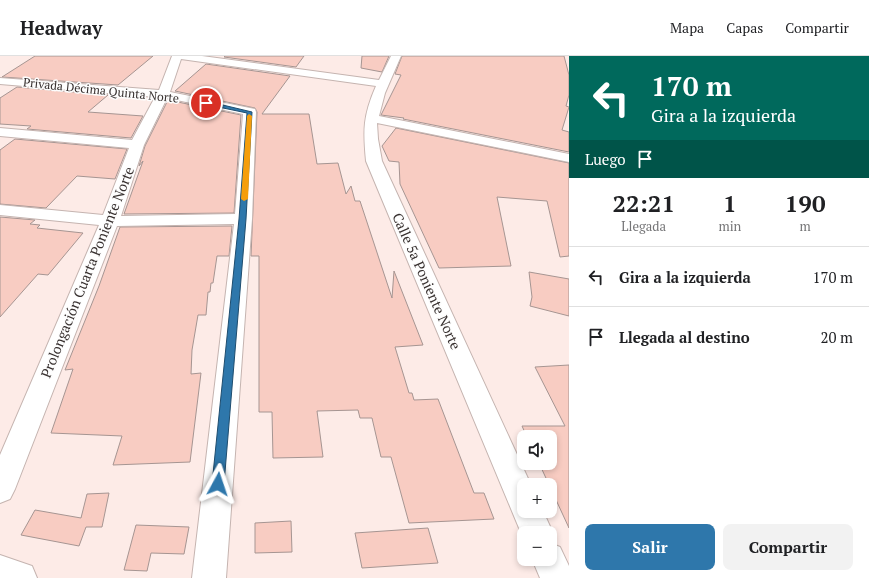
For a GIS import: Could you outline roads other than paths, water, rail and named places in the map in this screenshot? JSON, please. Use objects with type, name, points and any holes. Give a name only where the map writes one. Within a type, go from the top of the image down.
[{"type":"street","points":[[178,56],[383,84]]},
{"type":"street","name":"Prolongación Cuarta Poniente Norte","points":[[0,489],[110,221],[137,145],[163,94],[178,56]]},
{"type":"street","name":"Calle 5a Poniente Norte","points":[[396,56],[383,84],[372,118],[370,138],[374,161],[517,487]]},
{"type":"street","name":"Privada Décima Quinta Norte","points":[[0,81],[163,94],[250,112],[243,219]]},
{"type":"street","points":[[372,118],[569,158]]},
{"type":"street","points":[[0,132],[137,145]]},
{"type":"street","points":[[0,210],[110,221],[243,219],[209,578]]},
{"type":"street","points":[[551,566],[557,578]]},
{"type":"street","points":[[0,572],[20,578]]}]
